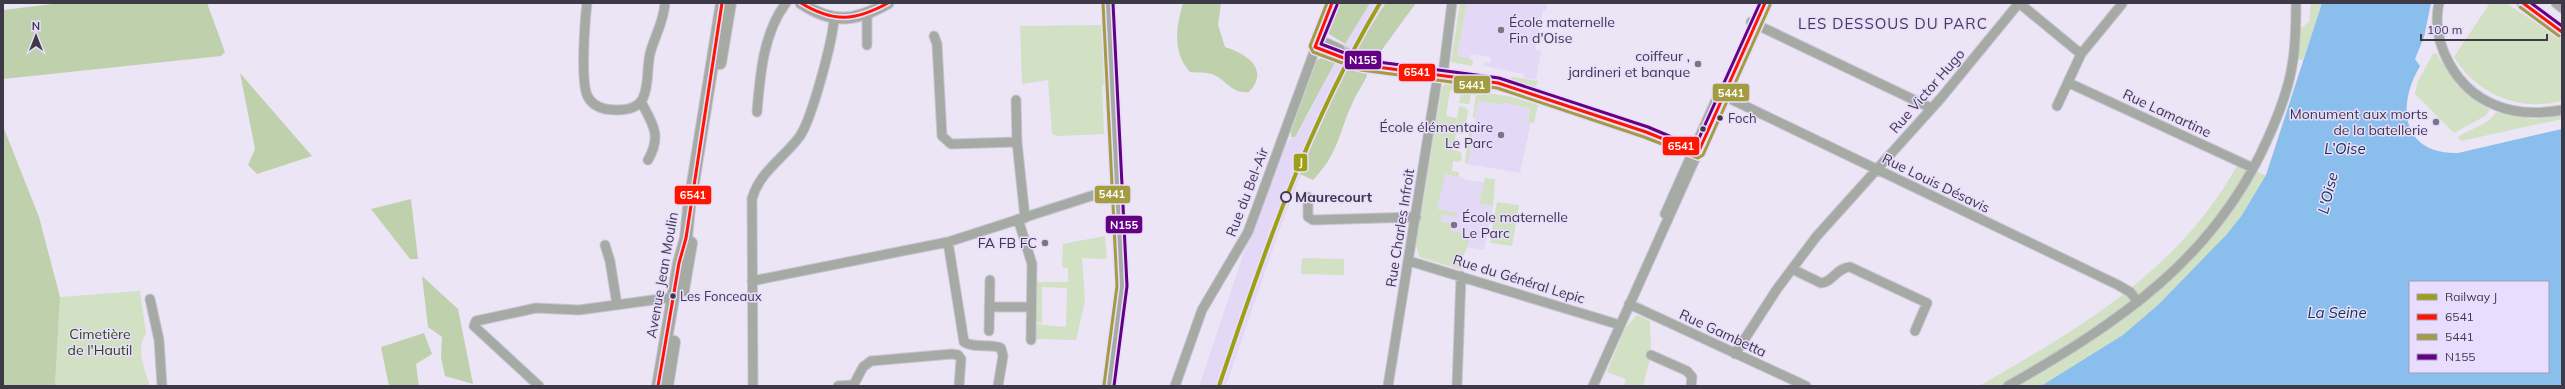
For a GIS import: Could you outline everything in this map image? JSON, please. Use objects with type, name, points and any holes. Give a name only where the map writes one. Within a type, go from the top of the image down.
[{"type":"main road","name":"Avenue Jean Moulin","points":[[658,386],[679,263],[688,229],[688,212],[722,3]]},
{"type":"main road","name":"Avenue Jean Moulin","points":[[667,386],[696,218],[704,145],[726,34],[730,3]]},
{"type":"main road","points":[[2523,3],[2562,32]]},
{"type":"street","points":[[587,3],[585,69],[587,97],[597,106],[611,110],[629,109],[641,102],[646,89],[649,58],[662,18],[664,3]]},
{"type":"street","points":[[757,112],[763,62],[773,22],[786,3]]},
{"type":"street","points":[[800,3],[818,14],[834,18],[867,14],[888,3]]},
{"type":"street","points":[[1108,3],[1122,286],[1109,386]]},
{"type":"street","name":"Rue du Bel-Air","points":[[1175,386],[1202,310],[1248,232],[1316,43],[1332,3]]},
{"type":"street","name":"Rue Charles Infroit","points":[[1388,386],[1452,3]]},
{"type":"street","points":[[1753,24],[1760,3]]},
{"type":"street","points":[[1593,386],[1695,151],[1753,24],[1765,3]]},
{"type":"street","points":[[2019,3],[2081,54]]},
{"type":"street","name":"Rue Victor Hugo","points":[[1735,354],[1792,269],[1816,237],[1877,171],[2019,3]]},
{"type":"street","points":[[2008,386],[2089,336],[2138,302],[2170,274],[2215,228],[2253,168],[2272,127],[2291,72],[2296,3]]},
{"type":"street","points":[[2438,3],[2436,23],[2442,47],[2454,70],[2466,86],[2486,100],[2513,110],[2536,112],[2562,110]]},
{"type":"street","points":[[2556,3],[2562,8]]},
{"type":"street","points":[[2058,106],[2081,54],[2122,4]]},
{"type":"street","points":[[867,14],[867,45]]},
{"type":"street","points":[[753,386],[751,207],[754,193],[762,178],[804,130],[814,100],[834,18]]},
{"type":"street","points":[[1753,24],[1931,108]]},
{"type":"street","points":[[934,36],[938,44],[942,136],[951,144],[1017,142]]},
{"type":"street","points":[[1316,43],[1339,52]]},
{"type":"street","points":[[1353,58],[1381,66],[1498,83],[1695,151]]},
{"type":"street","name":"Rue Lamartine","points":[[2069,83],[2253,168]]},
{"type":"street","name":"Rue Louis Désavis","points":[[1721,95],[2123,288],[2138,302]]},
{"type":"street","points":[[1016,100],[1022,219],[1032,264],[1031,340]]},
{"type":"street","points":[[641,102],[654,128],[655,135],[654,149],[648,160]]},
{"type":"street","points":[[752,281],[948,242],[1116,188]]},
{"type":"street","points":[[1308,197],[1309,219],[1313,220],[1416,217]]},
{"type":"street","points":[[948,242],[964,342],[968,345],[995,346],[1001,348],[1003,356],[998,386]]},
{"type":"street","points":[[604,245],[610,260],[617,305]]},
{"type":"street","name":"Rue du Général Lepic","points":[[1409,260],[1620,325]]},
{"type":"street","points":[[1792,269],[1821,283],[1829,281],[1840,269],[1852,268],[1927,303],[1915,331]]},
{"type":"street","points":[[1457,386],[1461,276]]},
{"type":"street","points":[[989,331],[990,280]]},
{"type":"street","points":[[539,386],[474,326],[474,323],[478,320],[536,308],[579,310],[674,297]]},
{"type":"street","points":[[150,299],[159,340],[162,386]]},
{"type":"street","name":"Rue Gambetta","points":[[1629,304],[1806,386]]},
{"type":"street","points":[[989,307],[1031,307]]},
{"type":"street","points":[[838,386],[852,386],[863,367],[871,361],[952,354],[958,355],[961,359],[959,386]]},
{"type":"street","points":[[1651,355],[1687,371],[1692,377],[1691,386]]},
{"type":"shaded area","points":[[1370,3],[1386,3],[1357,51],[1319,128],[1278,234],[1226,386],[1199,386],[1249,237],[1281,152],[1308,115],[1345,44]]},
{"type":"shaded area","name":"École maternelle Fin d'Oise","points":[[1467,3],[1547,3],[1546,11],[1543,10],[1535,50],[1541,51],[1536,80],[1523,77],[1524,74],[1484,66],[1484,62],[1490,63],[1491,57],[1471,54],[1470,60],[1457,56]]},
{"type":"shaded area","name":"École élémentaire Le Parc","points":[[1478,101],[1502,105],[1503,102],[1523,106],[1530,111],[1528,122],[1531,122],[1520,173],[1468,164]]},
{"type":"shaded area","name":"École maternelle Le Parc","points":[[1429,167],[1459,172],[1459,177],[1465,178],[1464,180],[1484,182],[1479,204],[1493,206],[1484,250],[1465,247],[1459,265],[1463,266],[1462,270],[1420,257],[1416,245]]},
{"type":"green space","points":[[61,3],[207,3],[225,52],[221,56],[3,79],[3,10]]},
{"type":"green space","points":[[1183,3],[1221,3],[1218,25],[1225,47],[1248,58],[1256,70],[1257,76],[1255,84],[1249,92],[1233,89],[1212,74],[1190,72],[1184,64],[1180,56],[1177,39],[1177,30]]},
{"type":"green space","points":[[1340,3],[1370,3],[1345,44],[1329,34],[1327,28]]},
{"type":"green space","points":[[1386,3],[1416,3],[1381,51],[1374,57],[1362,53],[1353,69],[1367,71],[1367,76],[1353,102],[1333,153],[1328,162],[1313,180],[1300,174],[1309,152],[1349,64]]},
{"type":"green space","points":[[1460,3],[1467,3],[1457,56],[1473,60],[1472,66],[1451,62]]},
{"type":"green space","points":[[2311,3],[2322,3],[2303,60],[2298,59],[2301,28],[2309,22]]},
{"type":"green space","points":[[2490,3],[2506,3],[2562,40],[2562,101],[2546,104],[2515,102],[2500,97],[2487,90],[2463,70],[2454,57]]},
{"type":"green space","points":[[1101,25],[1105,32],[1106,82],[1102,86],[1104,134],[1058,136],[1052,134],[1048,80],[1022,84],[1020,26]]},
{"type":"green space","points":[[2436,53],[2458,86],[2475,101],[2490,110],[2485,116],[2454,133],[2415,94],[2418,81],[2433,54]]},
{"type":"green space","points":[[1325,56],[1336,61],[1295,137],[1291,137],[1291,131],[1317,60]]},
{"type":"green space","points":[[240,73],[312,156],[257,174],[248,165],[255,149]]},
{"type":"green space","points":[[1514,77],[1538,81],[1535,89],[1507,79]]},
{"type":"green space","points":[[1448,82],[1470,88],[1472,90],[1469,104],[1459,103],[1461,92],[1450,90],[1446,116],[1457,118],[1459,106],[1466,108],[1468,111],[1464,134],[1456,133],[1453,150],[1461,152],[1462,160],[1459,162],[1453,161],[1452,171],[1459,172],[1459,177],[1445,174],[1437,209],[1457,213],[1456,217],[1442,214],[1441,222],[1452,224],[1451,231],[1470,235],[1467,248],[1459,265],[1463,266],[1462,270],[1420,257],[1416,245],[1442,87]]},
{"type":"green space","points":[[1476,91],[1512,97],[1538,105],[1534,123],[1528,122],[1530,111],[1528,108],[1503,102],[1502,105],[1478,101],[1475,118],[1473,118]]},
{"type":"green space","points":[[2496,112],[2534,119],[2562,115],[2562,119],[2461,141],[2458,137],[2488,121]]},
{"type":"green space","points":[[1474,123],[1468,164],[1465,163],[1470,124]]},
{"type":"green space","points":[[3,126],[39,217],[60,297],[55,386],[3,386]]},
{"type":"green space","points":[[2237,166],[2266,175],[2242,215],[2227,234],[2159,304],[2123,335],[2041,386],[1979,386],[2054,342],[2090,318],[2124,294],[2156,267],[2186,237],[2213,203]]},
{"type":"green space","points":[[1485,178],[1495,179],[1493,206],[1479,204]]},
{"type":"green space","points":[[411,199],[418,259],[410,259],[371,209]]},
{"type":"green space","points":[[1497,202],[1519,205],[1512,246],[1490,243]]},
{"type":"green space","points":[[1105,236],[1107,259],[1082,258],[1085,301],[1076,340],[1036,339],[1034,324],[1066,327],[1067,288],[1042,287],[1042,323],[1034,322],[1036,282],[1068,282],[1068,268],[1062,267],[1063,244]]},
{"type":"green space","points":[[1302,259],[1344,259],[1344,275],[1301,274]]},
{"type":"green space","points":[[422,276],[458,309],[473,384],[445,376],[441,357],[442,337],[428,327]]},
{"type":"green space","name":"Cimetière de l'Hautil","points":[[140,291],[146,334],[141,346],[141,352],[150,386],[55,386],[60,297]]},
{"type":"green space","points":[[1637,315],[1650,321],[1651,355],[1643,386],[1624,386],[1626,379],[1607,372],[1625,328]]},
{"type":"green space","points":[[424,333],[432,354],[416,364],[419,386],[389,386],[381,347]]},
{"type":"water","name":"La Seine","points":[[2322,3],[2431,3],[2424,37],[2415,59],[2420,66],[2412,81],[2408,97],[2407,112],[2409,125],[2415,137],[2425,146],[2439,151],[2458,153],[2562,129],[2562,384],[2557,386],[2041,386],[2123,335],[2159,304],[2227,234],[2242,215],[2266,175]]},
{"type":"tunnel","points":[[1340,49],[1354,55]]},
{"type":"tunnel","points":[[1337,56],[1351,61]]},
{"type":"rail line","name":"J","points":[[1219,386],[1270,238],[1289,190],[1330,96],[1380,3]]},
{"type":"transit line","name":"6541","points":[[658,386],[679,263],[686,238],[722,3]]},
{"type":"transit line","name":"6541","points":[[801,3],[834,17],[855,16],[888,3]]},
{"type":"transit line","name":"5441","points":[[1103,3],[1117,286],[1104,385]]},
{"type":"transit line","name":"N155","points":[[1113,3],[1127,286],[1114,386]]},
{"type":"transit line","name":"5441","points":[[1327,3],[1310,46],[1313,52],[1361,70],[1497,88],[1644,137],[1698,158],[1703,155],[1770,5]]},
{"type":"transit line","name":"6541","points":[[1332,3],[1315,47],[1362,65],[1498,83],[1646,132],[1698,153],[1765,3]]},
{"type":"transit line","name":"N155","points":[[1337,5],[1321,44],[1363,60],[1499,78],[1648,127],[1695,147],[1760,3]]},
{"type":"transit line","name":"6541","points":[[2523,3],[2562,32]]},
{"type":"transit line","name":"N155","points":[[2531,3],[2562,26]]},
{"type":"transit line","name":"5441","points":[[2520,7],[2559,36]]},
{"type":"place","name":"École maternelle Fin d'Oise","points":[[1501,30]]},
{"type":"place","name":"coiffeur , jardineri et banque","points":[[1698,64]]},
{"type":"place","name":"Foch","points":[[1720,118]]},
{"type":"place","name":"Monument aux morts de la batellerie","points":[[2436,122]]},
{"type":"place","name":"École élémentaire Le Parc","points":[[1501,135]]},
{"type":"place","name":"Maurecourt","points":[[1286,197]]},
{"type":"place","name":"École maternelle Le Parc","points":[[1454,225]]},
{"type":"place","name":"FA FB FC","points":[[1045,243]]},
{"type":"place","name":"Les Fonceaux","points":[[673,296]]},
{"type":"district","name":"LES DESSOUS DU PARC","points":[[1893,24]]},
{"type":"water label","name":"L’Oise","points":[[2345,149]]},
{"type":"water label","name":"L'Oise","points":[[2328,193]]}]
